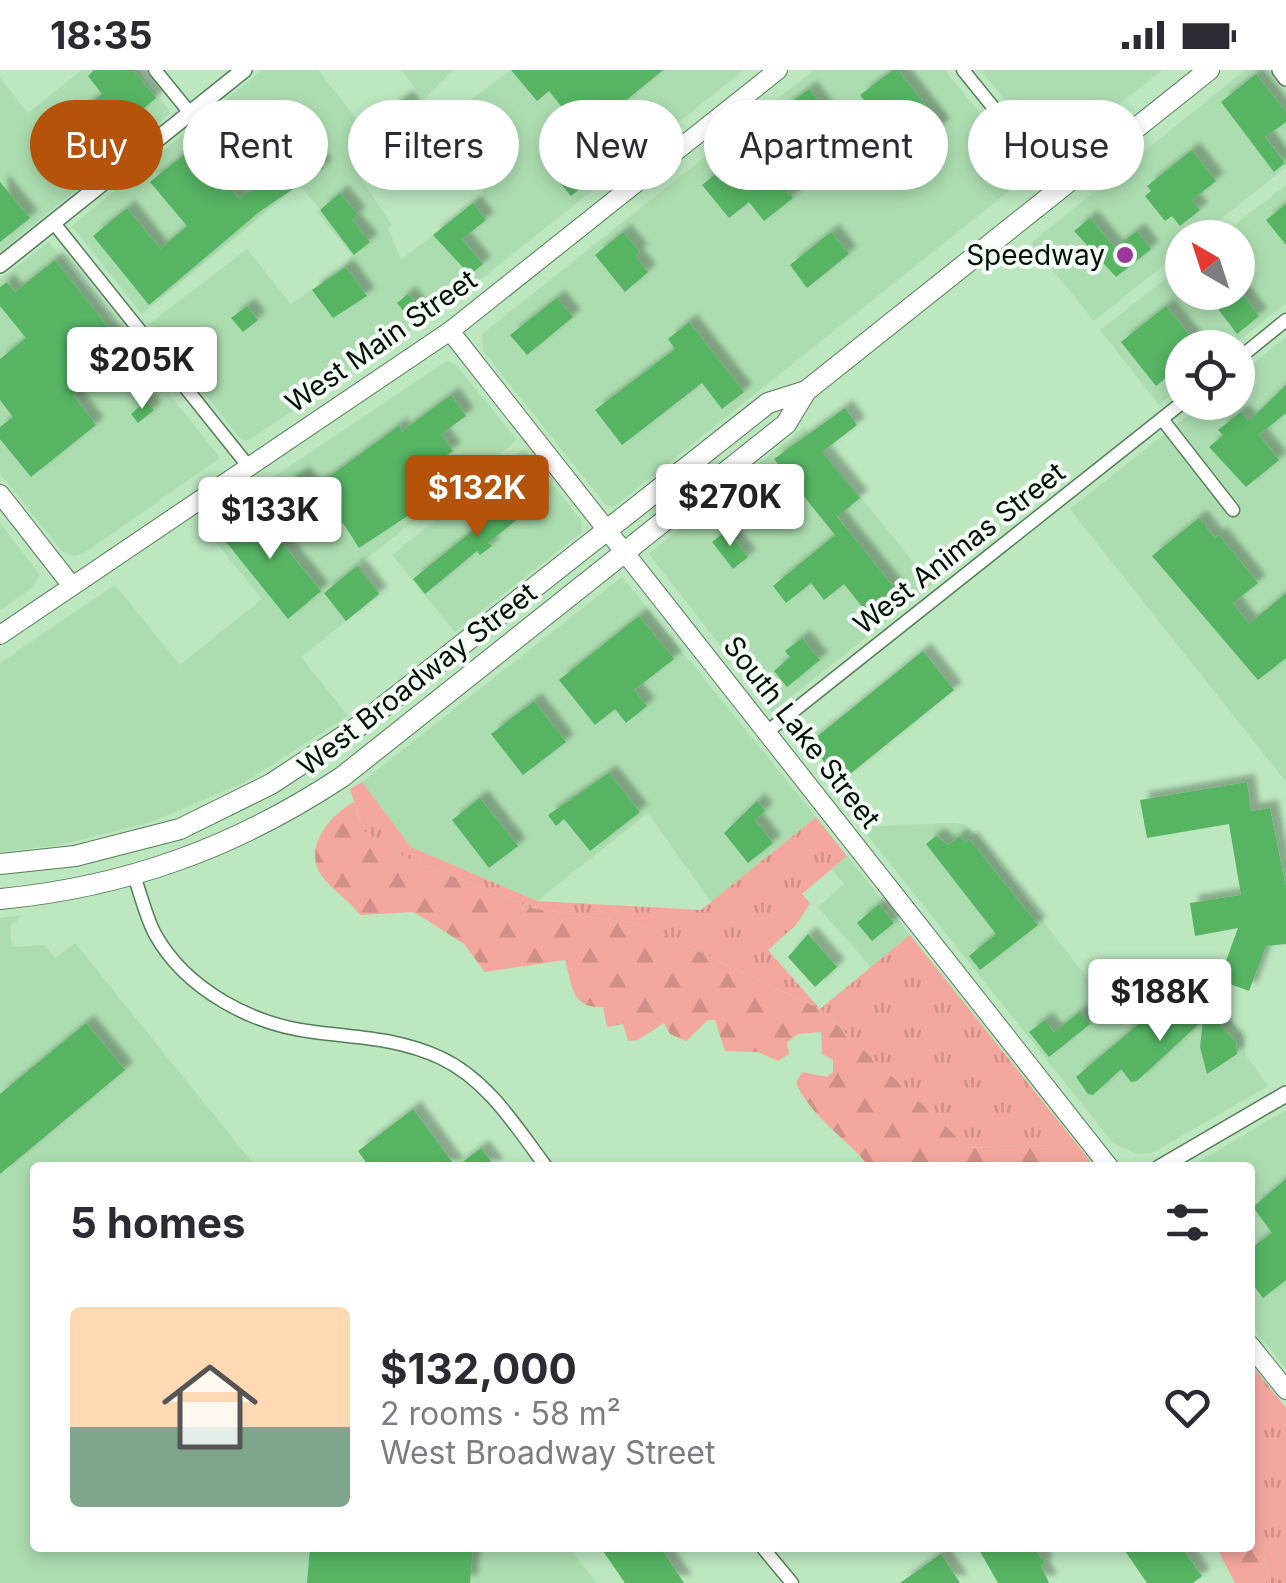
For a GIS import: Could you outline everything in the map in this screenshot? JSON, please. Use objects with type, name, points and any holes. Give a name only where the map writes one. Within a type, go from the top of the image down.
[{"type":"main road","name":"West Main Street","points":[[0,635],[450,331],[778,70]]},
{"type":"main road","name":"West Broadway Street","points":[[1144,121],[1208,70]]},
{"type":"main road","name":"West Broadway Street","points":[[0,899],[134,876],[191,858],[268,822],[342,777],[786,424],[806,391],[1057,190]]},
{"type":"main road","name":"South Lake Street","points":[[450,331],[1105,1162]]},
{"type":"main road","name":"West Broadway Street","points":[[0,864],[75,856],[180,829],[272,784],[359,726],[768,403],[806,391]]},
{"type":"main road","points":[[0,494],[72,586]]},
{"type":"main road","points":[[1255,1351],[1286,1390]]},
{"type":"street","points":[[155,70],[183,104]]},
{"type":"street","points":[[206,100],[244,70]]},
{"type":"street","points":[[964,70],[988,100]]},
{"type":"street","points":[[1280,70],[1286,78]]},
{"type":"street","points":[[0,265],[183,119]]},
{"type":"street","points":[[53,222],[249,467]]},
{"type":"street","points":[[1255,345],[1286,320]]},
{"type":"street","name":"West Animas Street","points":[[766,732],[1165,417]]},
{"type":"street","points":[[1162,419],[1233,510]]},
{"type":"street","points":[[134,876],[155,934],[197,983],[267,1022],[311,1032],[376,1037],[460,1068],[495,1100],[542,1162]]},
{"type":"street","points":[[1169,1162],[1286,1094]]},
{"type":"street","points":[[766,1552],[792,1583]]},
{"type":"shaded area","points":[[82,70],[138,70],[161,100],[44,100]]},
{"type":"shaded area","points":[[262,70],[318,70],[348,108],[348,190],[368,190],[392,225],[388,228],[401,260],[484,195],[484,190],[519,190],[519,100],[470,100],[511,70],[744,70],[684,118],[684,100],[539,100],[539,190],[593,190],[456,299],[248,441],[241,439],[149,324],[247,249],[291,304],[345,266],[352,255],[303,190],[328,190],[328,100],[225,100]]},
{"type":"shaded area","points":[[401,70],[453,70],[424,99]]},
{"type":"shaded area","points":[[814,70],[945,70],[969,100],[968,190],[1010,190],[615,506],[606,505],[483,351],[482,334],[663,190],[684,190],[684,173],[704,157],[704,190],[948,190],[948,100],[776,100]]},
{"type":"shaded area","points":[[981,70],[1163,70],[1124,100],[1005,100]]},
{"type":"shaded area","points":[[1245,70],[1262,70],[1286,100],[1286,167],[1219,220],[1165,220],[1165,264],[1094,321],[1031,243],[1097,190],[1144,190],[1144,152]]},
{"type":"shaded area","points":[[0,78],[28,113],[30,190],[76,190],[0,252]]},
{"type":"shaded area","points":[[163,103],[171,113],[163,120]]},
{"type":"shaded area","points":[[183,135],[183,190],[293,190],[142,314],[72,226],[116,190],[163,190],[163,151]]},
{"type":"shaded area","points":[[1286,185],[1286,303],[1252,330],[1165,330],[1165,400],[1159,405],[1100,330],[1165,279],[1165,310],[1255,310],[1255,220],[1241,220]]},
{"type":"shaded area","points":[[49,242],[220,458],[83,554],[74,556],[62,551],[0,474],[0,279]]},
{"type":"shaded area","points":[[1286,337],[1286,782],[1070,509],[1183,420],[1255,420],[1255,362]]},
{"type":"shaded area","points":[[447,361],[456,365],[517,440],[358,565],[380,594],[301,657],[348,716],[243,783],[154,821],[60,845],[0,852],[0,663],[115,585],[180,665],[262,599],[202,525]]},
{"type":"shaded area","points":[[804,427],[932,585],[772,712],[649,554]]},
{"type":"shaded area","points":[[524,449],[581,520],[582,532],[455,632],[392,555]]},
{"type":"shaded area","points":[[0,523],[40,575],[33,587],[0,610]]},
{"type":"shaded area","points":[[622,577],[816,817],[711,902],[648,813],[537,901],[411,847],[362,782]]},
{"type":"shaded area","points":[[964,824],[974,832],[1125,1027],[1192,972],[1242,1035],[1246,1055],[1268,1086],[1152,1153],[1137,1154],[1113,1143],[861,827]]},
{"type":"shaded area","points":[[847,856],[910,935],[871,967],[818,907],[844,884],[832,869]]},
{"type":"shaded area","points":[[24,915],[10,926],[12,947],[44,945],[55,958],[75,943],[252,1162],[30,1162],[30,1552],[572,1552],[597,1583],[0,1583],[0,918]]},
{"type":"shaded area","points":[[1286,1110],[1286,1369],[1255,1330],[1255,1162],[1198,1162]]},
{"type":"green space","points":[[362,782],[411,847],[537,901],[701,910],[816,817],[847,856],[802,894],[810,903],[797,924],[768,950],[820,1009],[641,924],[535,909],[406,858],[364,831],[350,789]]},
{"type":"green space","points":[[354,802],[364,831],[406,858],[535,909],[641,924],[820,1009],[969,1148],[1053,1145],[1067,1138],[1077,1152],[1078,1162],[866,1162],[820,1117],[796,1083],[802,1072],[827,1077],[833,1072],[833,1060],[822,1054],[821,1032],[798,1034],[787,1042],[789,1054],[778,1061],[758,1052],[725,1051],[715,1020],[708,1020],[686,1041],[670,1034],[664,1023],[638,1040],[628,1041],[623,1024],[607,1027],[603,1007],[578,999],[565,960],[485,972],[464,944],[414,912],[360,915],[326,881],[315,858],[320,836]]},
{"type":"green space","points":[[910,935],[1091,1162],[1073,1162],[1054,1145],[969,1148],[820,1009]]},
{"type":"green space","points":[[1255,1369],[1286,1408],[1286,1583],[1266,1583],[1268,1571],[1255,1515]]},
{"type":"green space","points":[[1255,1515],[1268,1571],[1266,1583],[1235,1583],[1219,1552],[1255,1552]]},
{"type":"building","points":[[94,70],[133,70],[156,98],[94,100],[102,94],[88,76]]},
{"type":"building","points":[[511,70],[663,70],[627,100],[556,100],[549,91],[537,101]]},
{"type":"building","points":[[898,70],[922,100],[864,100],[860,95]]},
{"type":"building","points":[[1256,74],[1286,113],[1286,122],[1265,137],[1285,163],[1274,172],[1221,102]]},
{"type":"building","points":[[809,89],[818,100],[795,100]]},
{"type":"building","points":[[1192,150],[1216,181],[1192,200],[1200,210],[1188,220],[1175,220],[1172,216],[1165,221],[1145,196],[1151,191],[1147,186]]},
{"type":"building","points":[[183,156],[183,190],[232,190],[239,199],[251,190],[292,190],[259,212],[149,305],[93,236],[127,208],[160,249],[187,226],[157,190],[163,190],[163,172]]},
{"type":"building","points":[[0,182],[30,218],[0,242]]},
{"type":"building","points":[[706,190],[787,190],[793,198],[764,221],[749,202],[729,218]]},
{"type":"building","points":[[340,193],[358,215],[352,220],[370,242],[354,255],[320,210]]},
{"type":"building","points":[[473,203],[486,220],[462,239],[483,264],[470,275],[433,235]]},
{"type":"building","points":[[1286,204],[1286,245],[1266,220]]},
{"type":"building","points":[[1090,218],[1115,248],[1137,231],[1151,249],[1116,277],[1074,231]]},
{"type":"building","points":[[623,232],[640,252],[635,256],[648,272],[625,292],[595,255]]},
{"type":"building","points":[[831,232],[849,254],[807,288],[790,265]]},
{"type":"building","points":[[55,260],[139,366],[129,374],[117,360],[73,395],[96,425],[31,477],[0,439],[0,427],[13,417],[0,400],[0,359],[26,338],[0,306],[0,287],[7,282],[15,292]]},
{"type":"building","points":[[346,267],[367,296],[333,318],[312,290]]},
{"type":"building","points":[[408,294],[421,311],[410,319],[397,303]]},
{"type":"building","points":[[557,298],[573,317],[527,355],[510,335]]},
{"type":"building","points":[[247,306],[258,320],[243,332],[231,318]]},
{"type":"building","points":[[1165,307],[1185,330],[1165,330],[1165,378],[1156,386],[1121,342]]},
{"type":"building","points":[[1219,310],[1254,310],[1259,316],[1242,330],[1234,330]]},
{"type":"building","points":[[689,322],[744,392],[722,409],[702,383],[622,445],[595,410],[675,349],[668,339]]},
{"type":"building","points":[[1286,385],[1286,413],[1259,435],[1279,460],[1246,487],[1209,447],[1223,435],[1218,430],[1231,420],[1255,420],[1255,415]]},
{"type":"building","points":[[451,395],[466,416],[441,434],[453,451],[427,468],[444,492],[359,548],[343,523],[325,535],[285,485],[301,474],[314,488],[400,425],[401,432]]},
{"type":"building","points":[[146,401],[154,410],[138,423],[131,414]]},
{"type":"building","points":[[845,408],[857,425],[822,452],[860,498],[837,517],[897,591],[872,619],[844,584],[824,600],[811,583],[786,603],[773,586],[835,535],[774,459]]},
{"type":"building","points":[[529,485],[541,500],[488,543],[492,546],[480,555],[477,551],[425,594],[413,579]]},
{"type":"building","points":[[251,505],[321,591],[288,619],[218,532]]},
{"type":"building","points":[[1199,518],[1215,538],[1219,535],[1258,583],[1233,603],[1249,624],[1286,593],[1286,658],[1258,680],[1152,556]]},
{"type":"building","points":[[727,530],[748,557],[733,569],[712,542]]},
{"type":"building","points":[[357,566],[379,594],[346,621],[324,593]]},
{"type":"building","points":[[639,616],[674,659],[634,690],[647,706],[626,723],[615,709],[595,725],[559,680]]},
{"type":"building","points":[[802,638],[820,660],[787,687],[774,671],[790,657],[785,651]]},
{"type":"building","points":[[923,651],[954,690],[840,782],[809,743]]},
{"type":"building","points":[[534,701],[566,742],[523,775],[491,734]]},
{"type":"building","points":[[609,773],[640,812],[590,851],[564,819],[556,826],[548,815]]},
{"type":"building","points":[[1247,782],[1251,811],[1270,808],[1286,888],[1286,944],[1266,946],[1249,991],[1219,980],[1238,928],[1195,936],[1190,903],[1241,895],[1229,824],[1147,838],[1140,800]]},
{"type":"building","points":[[480,798],[518,846],[489,868],[452,820]]},
{"type":"building","points":[[757,801],[765,811],[755,820],[773,843],[748,863],[724,833]]},
{"type":"building","points":[[936,836],[948,845],[960,836],[965,843],[969,839],[1038,925],[980,970],[969,956],[996,934],[926,844]]},
{"type":"building","points":[[879,904],[894,923],[872,941],[857,923]]},
{"type":"building","points":[[808,934],[837,967],[815,987],[788,957]]},
{"type":"building","points":[[1192,994],[1236,1042],[1237,1054],[1207,1074],[1200,1047],[1203,1020],[1137,1081],[1131,1082],[1121,1069],[1093,1095],[1088,1094],[1076,1077],[1167,1000],[1174,997],[1180,1004]]},
{"type":"building","points":[[1080,1012],[1090,1024],[1049,1057],[1029,1032],[1045,1020],[1054,1032]]},
{"type":"building","points":[[86,1023],[125,1070],[0,1174],[0,1094]]},
{"type":"building","points":[[413,1109],[452,1162],[366,1162],[358,1151]]},
{"type":"building","points":[[481,1148],[492,1162],[463,1162]]},
{"type":"building","points":[[1286,1179],[1286,1280],[1263,1298],[1255,1288],[1255,1245],[1272,1233],[1255,1205]]},
{"type":"building","points":[[310,1552],[473,1552],[470,1583],[307,1583]]},
{"type":"building","points":[[604,1552],[664,1552],[684,1583],[625,1583]]},
{"type":"building","points":[[980,1552],[1037,1552],[1045,1563],[1041,1566],[1049,1583],[998,1583]]},
{"type":"building","points":[[1126,1552],[1185,1552],[1202,1576],[1193,1583],[1147,1583]]},
{"type":"building","points":[[941,1554],[960,1583],[900,1583]]},
{"type":"place","name":"Speedway","points":[[1125,255]]}]
